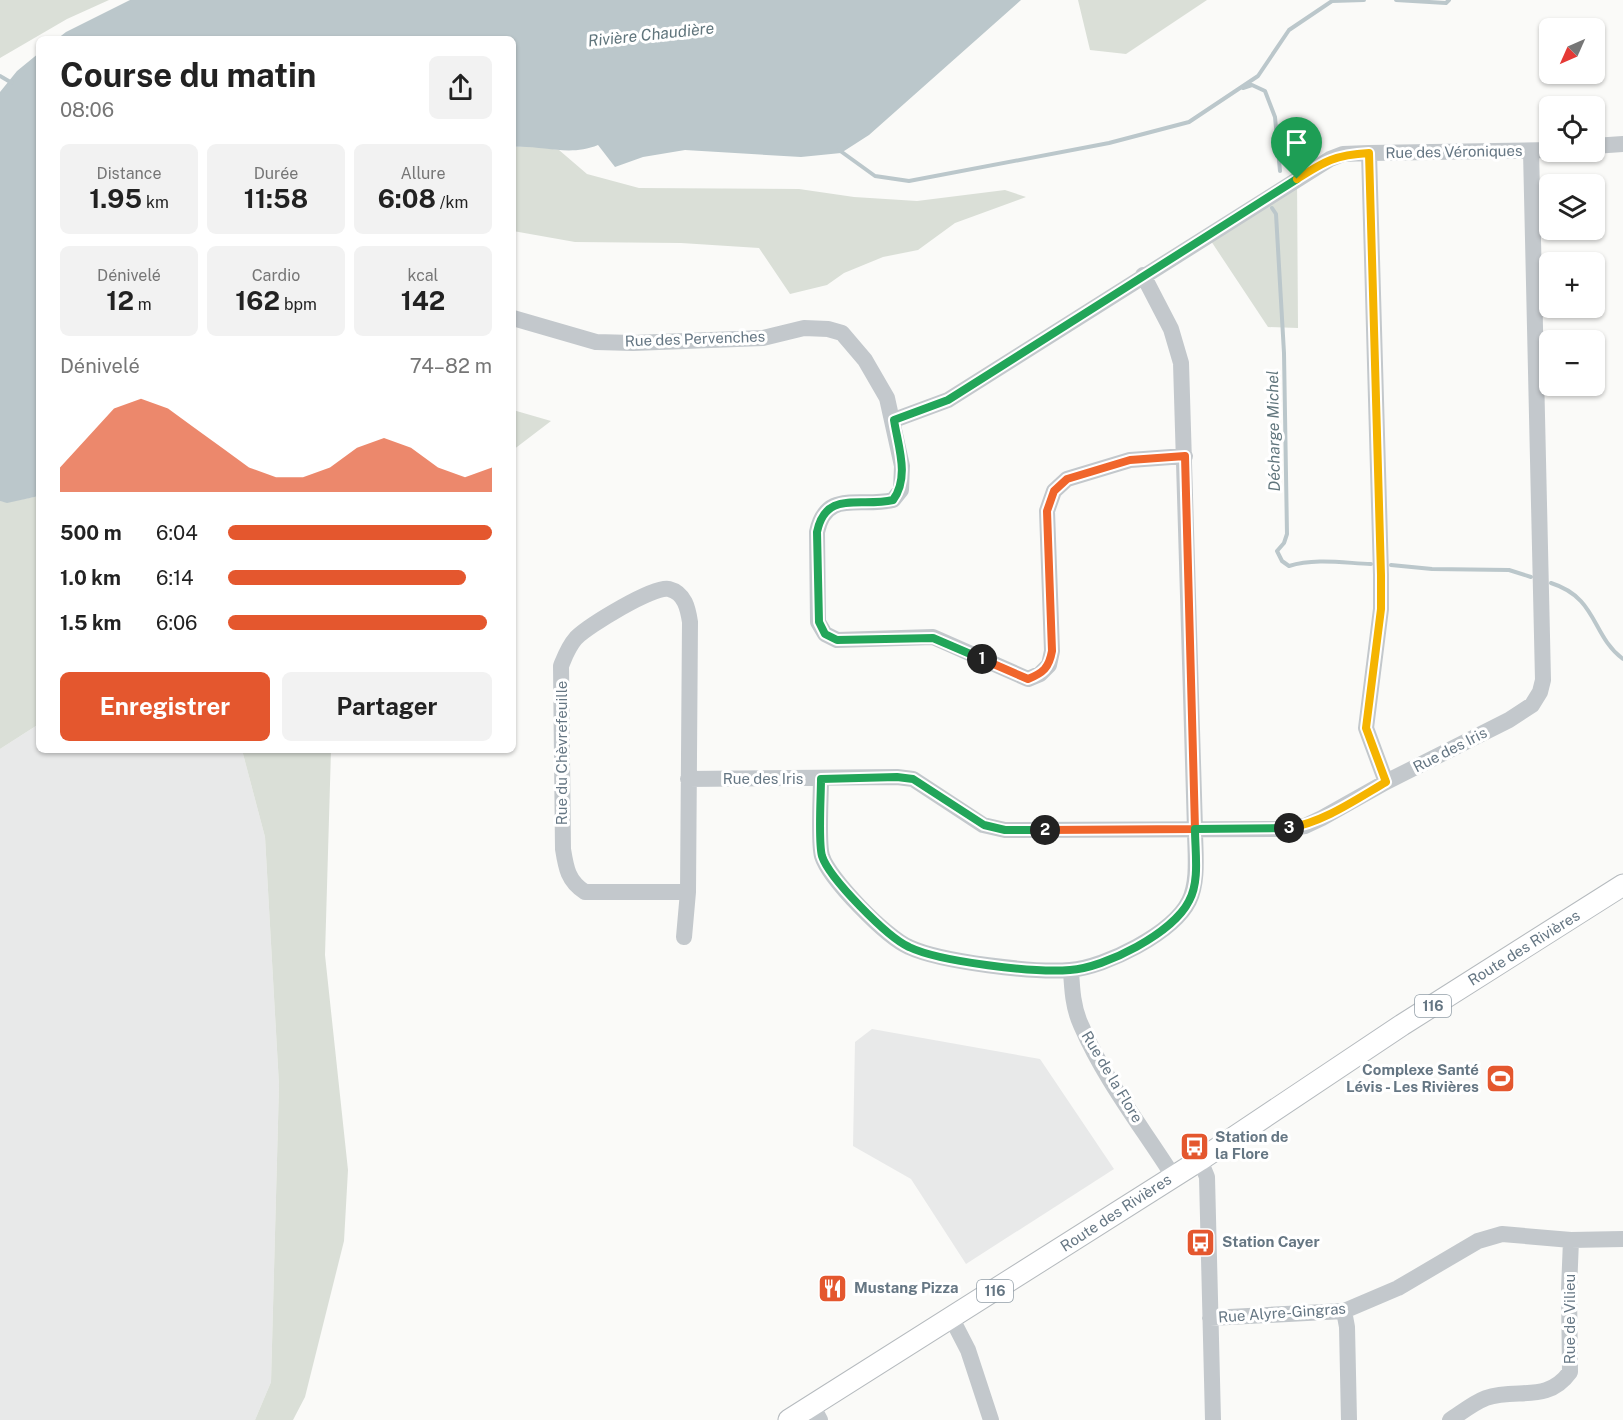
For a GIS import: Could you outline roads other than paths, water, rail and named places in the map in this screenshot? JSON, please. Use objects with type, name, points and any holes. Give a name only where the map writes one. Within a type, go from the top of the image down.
[{"type":"main road","name":"Route des Rivières","points":[[789,1420],[816,1413],[952,1319],[1200,1160],[1402,1025],[1623,885]]},
{"type":"street","points":[[1605,145],[1623,144]]},
{"type":"street","name":"Rue des Iris","points":[[688,779],[897,777],[913,779],[984,825],[1005,830],[1284,829],[1305,826],[1509,720],[1532,705],[1540,692],[1543,680],[1531,151]]},
{"type":"street","name":"Rue des Véroniques","points":[[894,420],[948,400],[1143,275],[1323,163],[1343,154],[1539,151]]},
{"type":"street","points":[[1369,153],[1381,609],[1366,728],[1386,782]]},
{"type":"street","points":[[821,779],[821,854],[830,874],[862,907],[906,946],[928,955],[1006,967],[1071,970],[1119,956],[1154,936],[1181,915],[1190,899],[1195,880],[1195,829],[1181,363],[1177,345],[1143,275]]},
{"type":"street","name":"Rue des Pervenches","points":[[516,319],[596,342],[763,338],[804,328],[828,328],[842,333],[865,360],[887,398],[894,420],[902,466],[901,490],[893,500],[878,504],[837,503],[826,510],[820,518],[817,532],[819,622],[825,634],[837,640],[933,638],[1028,679],[1040,674],[1049,665],[1052,651],[1047,511],[1054,491],[1067,479],[1130,460],[1185,456]]},
{"type":"street","name":"Rue du Chèvrefeuille","points":[[684,937],[687,892],[690,622],[687,604],[679,595],[670,589],[657,589],[618,610],[577,637],[566,652],[561,666],[563,849],[566,869],[574,885],[585,892],[687,892]]},
{"type":"street","name":"Rue de la Flore","points":[[1071,970],[1073,998],[1080,1024],[1103,1067],[1173,1176]]},
{"type":"street","points":[[1200,1160],[1207,1177],[1213,1420]]},
{"type":"street","name":"Rue Alyre-Gingras","points":[[1210,1318],[1344,1311],[1398,1288],[1478,1241],[1502,1234],[1571,1240],[1623,1239]]},
{"type":"street","name":"Rue de Vilieu","points":[[1450,1420],[1487,1397],[1552,1390],[1563,1382],[1570,1372],[1571,1240]]},
{"type":"street","points":[[1344,1311],[1347,1327],[1349,1420]]},
{"type":"street","points":[[952,1319],[968,1350],[991,1420]]},
{"type":"water","name":"Rivière Chaudière","points":[[130,0],[1021,0],[869,135],[841,153],[801,157],[685,150],[643,157],[615,167],[598,145],[577,150],[516,147],[516,36],[61,36]]},
{"type":"water","points":[[36,55],[36,497],[7,503],[0,501],[0,92],[17,71]]},
{"type":"waterway","points":[[839,150],[875,176],[909,181],[1109,143],[1189,122],[1258,76],[1289,30],[1332,1],[1364,0]]},
{"type":"waterway","points":[[1396,0],[1446,3],[1449,0]]},
{"type":"waterway","points":[[0,76],[12,83]]},
{"type":"waterway","name":"Décharge Michel","points":[[1243,88],[1252,85],[1265,91],[1275,117],[1280,171]]},
{"type":"waterway","name":"Décharge Michel","points":[[1272,208],[1276,214],[1284,353],[1287,534],[1284,543],[1277,551],[1282,561],[1289,566],[1319,562],[1371,564]]},
{"type":"waterway","name":"Décharge Michel","points":[[1391,565],[1432,569],[1509,570],[1531,577]]},
{"type":"waterway","name":"Décharge Michel","points":[[1551,583],[1578,598],[1605,639],[1623,659]]},
{"type":"place","name":"Complexe Santé Lévis - Les Rivières","points":[[1500,1079]]},
{"type":"place","name":"Station de la Flore","points":[[1194,1146]]},
{"type":"place","name":"Station Cayer","points":[[1201,1242]]},
{"type":"place","name":"Mustang Pizza","points":[[833,1288]]}]
